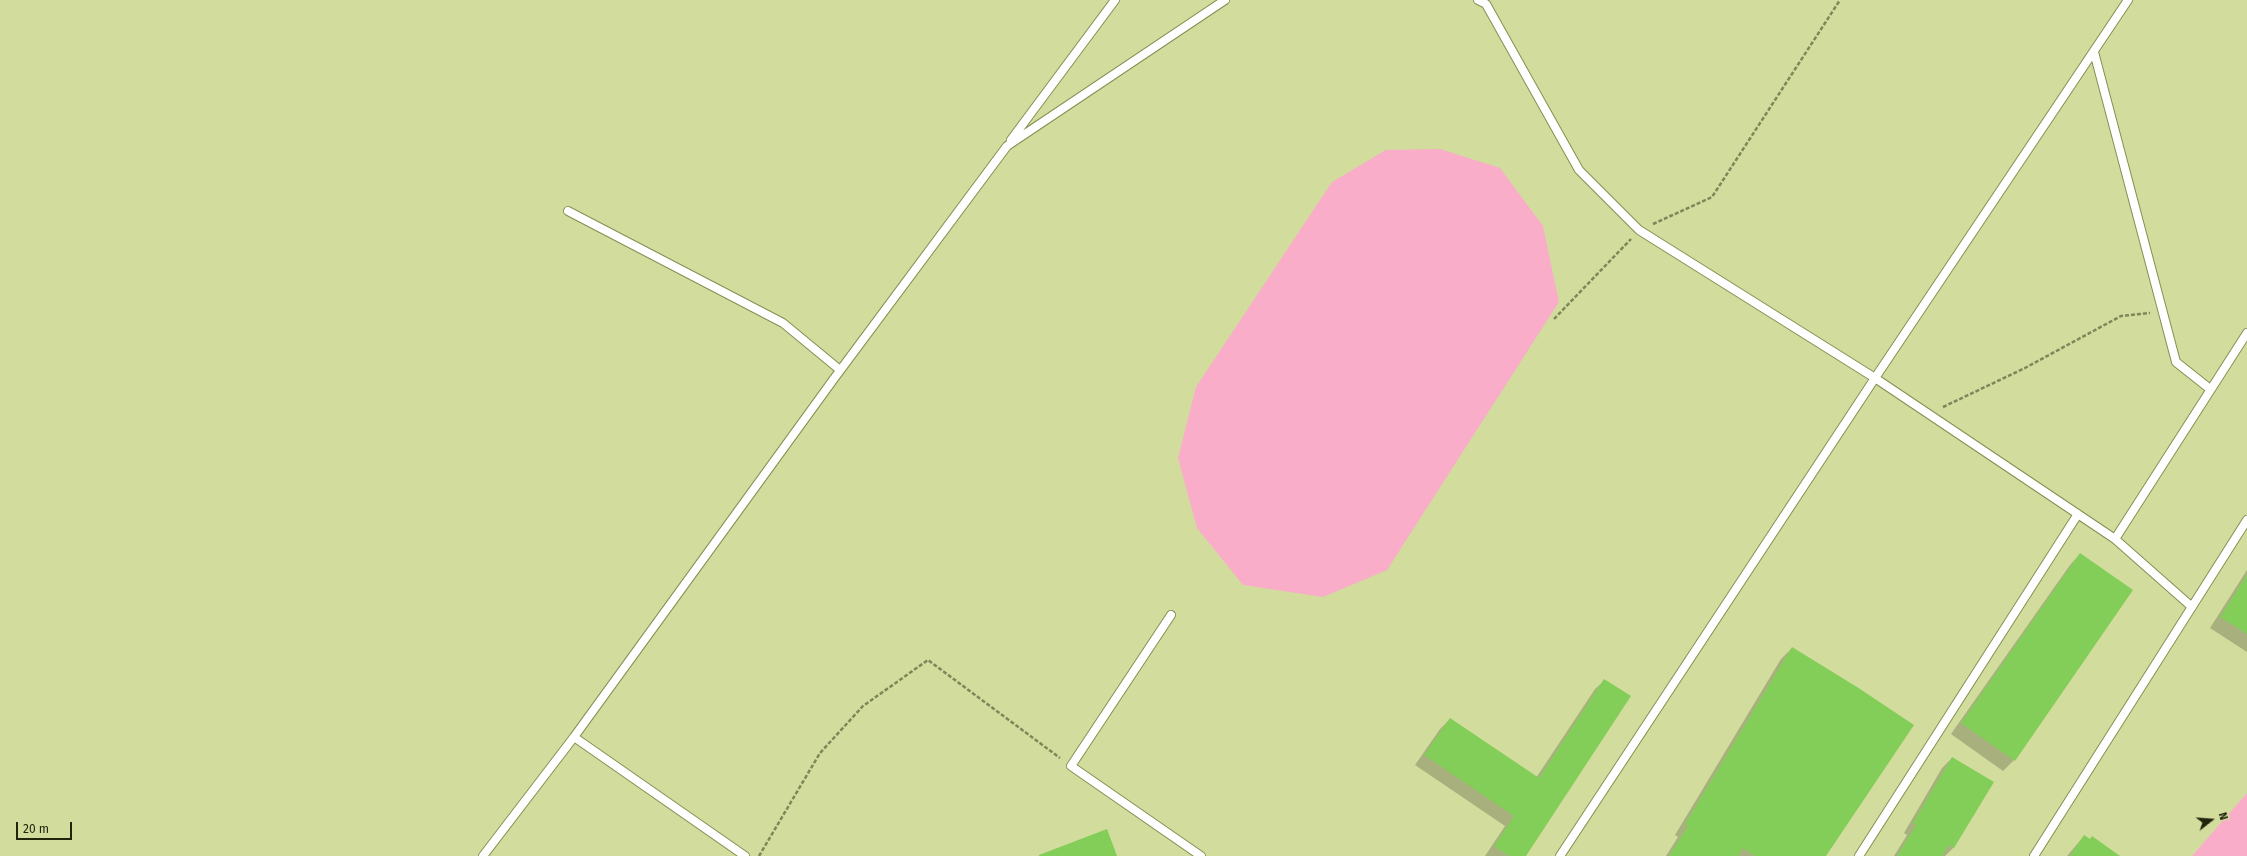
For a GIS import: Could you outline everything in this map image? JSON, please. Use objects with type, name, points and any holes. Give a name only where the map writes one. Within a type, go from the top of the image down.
[{"type":"lane","points":[[483,856],[574,737],[840,370],[1115,0]]},
{"type":"lane","points":[[1007,146],[1225,0]]},
{"type":"lane","points":[[1478,0],[1486,4],[1579,170],[1639,230],[1875,378],[2115,538],[2192,607]]},
{"type":"lane","points":[[1560,856],[1875,378],[2128,0]]},
{"type":"lane","points":[[2094,52],[2176,362],[2210,389]]},
{"type":"lane","points":[[568,211],[783,323],[840,370]]},
{"type":"lane","points":[[2115,538],[2247,333]]},
{"type":"lane","points":[[1859,856],[2078,514]]},
{"type":"lane","points":[[2034,856],[2247,520]]},
{"type":"lane","points":[[1171,614],[1071,766],[1201,856]]},
{"type":"lane","points":[[574,737],[745,856]]},
{"type":"path","points":[[1554,319],[1639,230],[1712,197],[1840,0]]},
{"type":"path","points":[[1928,414],[2025,368],[2121,316],[2162,311]]},
{"type":"path","points":[[759,856],[820,753],[863,706],[928,660],[1071,766]]},
{"type":"shaded area","points":[[1440,149],[1500,168],[1543,226],[1559,302],[1387,570],[1323,597],[1243,585],[1197,528],[1178,458],[1196,387],[1332,182],[1386,150]]},
{"type":"shaded area","points":[[2247,793],[2247,856],[2192,856]]},
{"type":"building","points":[[2080,553],[2133,590],[2015,761],[1961,723]]},
{"type":"building","points":[[2247,575],[2247,634],[2220,617]]},
{"type":"building","points":[[1792,647],[1857,687],[1914,725],[1826,856],[1755,856],[1743,848],[1738,856],[1669,856],[1688,826],[1685,824]]},
{"type":"building","points":[[1604,679],[1631,696],[1526,856],[1509,856],[1494,846],[1514,816],[1424,755],[1450,718],[1539,778]]},
{"type":"building","points":[[1952,757],[1994,782],[1954,848],[1949,845],[1942,856],[1897,856],[1916,825],[1913,823]]},
{"type":"building","points":[[1107,829],[1117,856],[1039,856],[1039,855]]},
{"type":"building","points":[[2084,835],[2090,839],[2092,836],[2120,856],[2070,856]]}]
